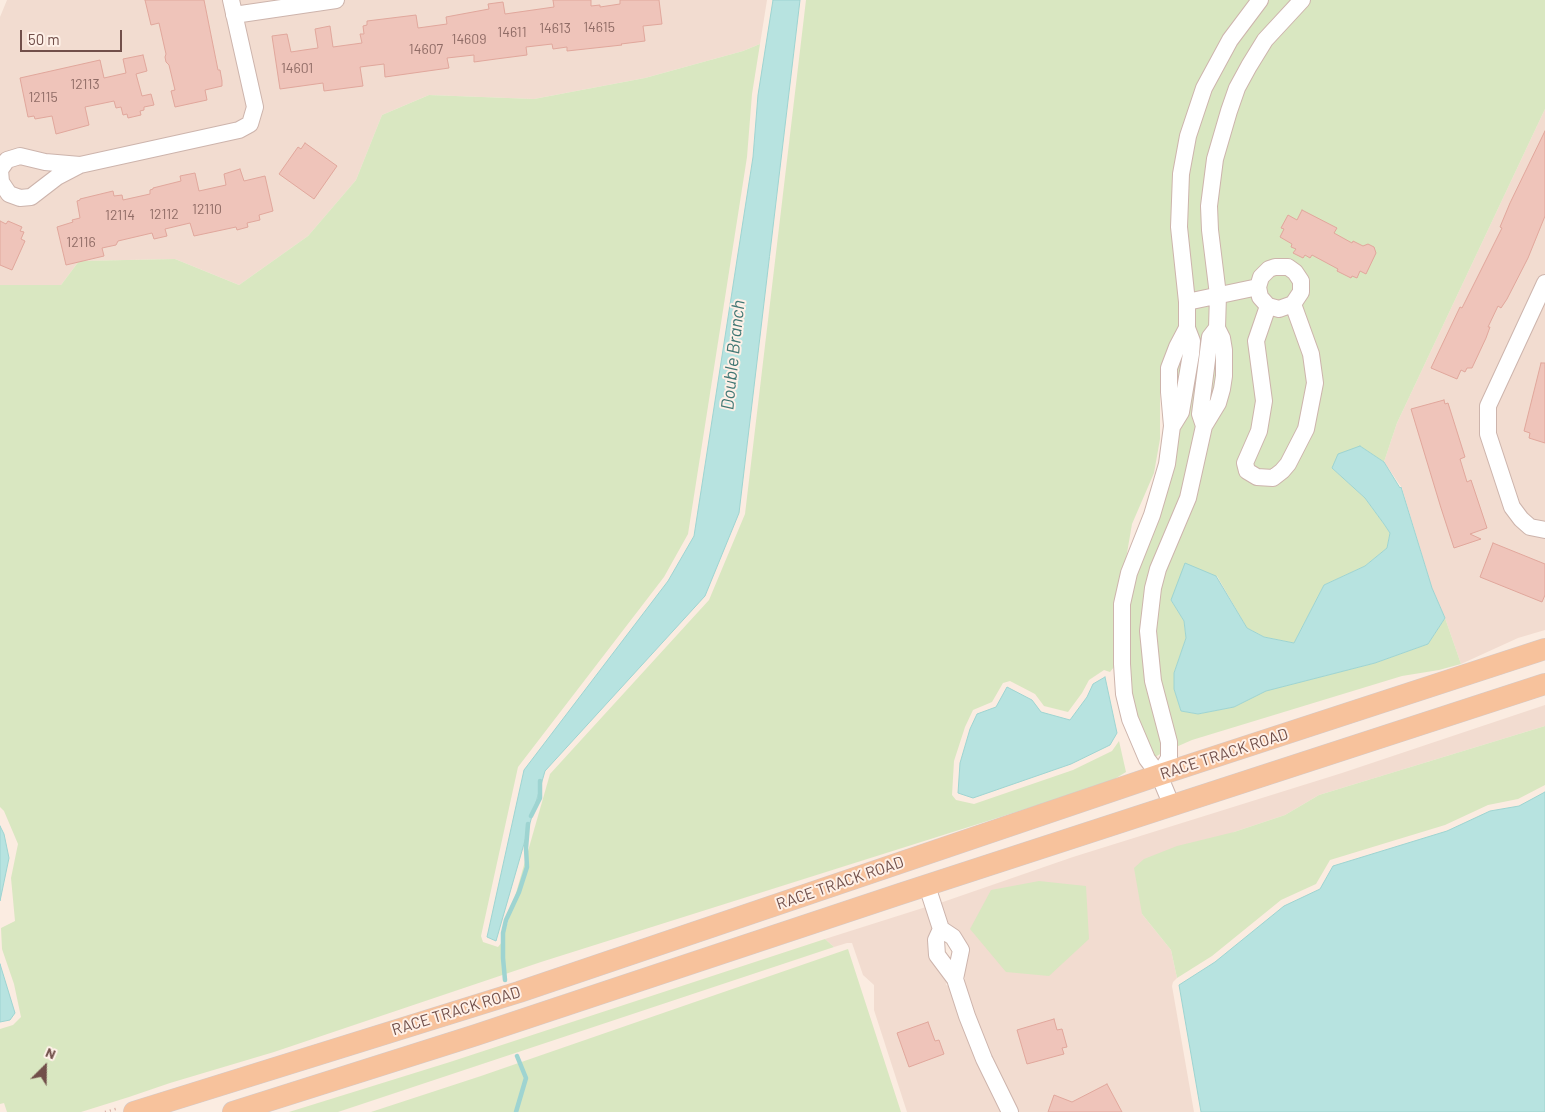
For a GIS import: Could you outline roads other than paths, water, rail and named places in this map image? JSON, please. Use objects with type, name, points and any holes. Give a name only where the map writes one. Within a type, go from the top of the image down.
[{"type":"main road","name":"RACE TRACK ROAD","points":[[142,1111],[519,992],[1159,775],[1545,649]]},
{"type":"main road","name":"RACE TRACK ROAD","points":[[233,1112],[630,985],[1545,684]]},
{"type":"main road","points":[[621,958],[630,985]]},
{"type":"street","points":[[80,165],[239,130],[250,124],[255,106],[233,8],[336,0]]},
{"type":"street","points":[[1172,806],[1159,775],[1148,759],[1130,719],[1124,694],[1122,604],[1129,573],[1152,515],[1167,464],[1172,426],[1169,368],[1187,328],[1187,302],[1179,227],[1181,174],[1188,136],[1204,88],[1230,40],[1260,0]]},
{"type":"street","points":[[1159,775],[1169,758],[1169,742],[1153,681],[1148,631],[1150,607],[1158,569],[1188,498],[1204,426],[1215,409],[1222,389],[1224,350],[1222,338],[1217,328],[1218,295],[1211,247],[1209,206],[1215,159],[1237,88],[1249,66],[1265,40],[1302,0]]},
{"type":"street","points":[[1275,267],[1288,267],[1295,272],[1301,281],[1301,292],[1293,304],[1279,309],[1268,306],[1260,297],[1258,287],[1261,277],[1275,267]]},
{"type":"street","points":[[1545,283],[1488,406],[1488,434],[1512,507],[1530,527],[1545,530]]},
{"type":"street","points":[[1187,302],[1258,287]]},
{"type":"street","points":[[1268,306],[1256,341],[1264,401],[1259,430],[1245,463],[1247,471],[1257,477],[1273,478],[1288,464],[1306,429],[1315,383],[1311,354],[1293,304]]},
{"type":"street","points":[[927,886],[941,930],[953,937],[961,950],[955,979]]},
{"type":"street","points":[[941,930],[936,940],[937,956],[955,979],[984,1059],[1010,1112]]},
{"type":"water","points":[[773,0],[800,0],[739,513],[705,596],[545,771],[496,941],[487,937],[524,770],[668,581],[694,536],[753,157],[758,95]]},
{"type":"water","points":[[1360,446],[1384,462],[1401,487],[1432,588],[1445,618],[1428,644],[1375,663],[1266,691],[1234,707],[1198,714],[1181,711],[1174,689],[1174,673],[1186,638],[1184,621],[1171,600],[1185,563],[1216,576],[1247,628],[1264,637],[1294,643],[1324,585],[1365,566],[1387,548],[1390,533],[1384,524],[1365,498],[1332,468],[1338,454]]},
{"type":"water","points":[[1105,677],[1117,733],[1110,745],[1071,764],[973,798],[958,793],[960,763],[970,729],[977,714],[996,707],[1007,687],[1032,700],[1041,712],[1070,720],[1087,697],[1093,684]]},
{"type":"water","points":[[1545,792],[1545,1112],[1201,1112],[1179,985],[1215,962],[1284,906],[1320,889],[1333,866],[1447,831],[1490,811],[1519,806]]},
{"type":"water","points":[[0,826],[4,834],[9,858],[0,901]]},
{"type":"water","points":[[0,964],[15,1013],[10,1020],[0,1022]]},
{"type":"waterway","name":"Double Branch","points":[[531,816],[540,798],[540,781]]},
{"type":"waterway","name":"Double Branch","points":[[505,980],[503,933],[506,920],[519,892],[527,867],[528,824]]},
{"type":"waterway","name":"Double Branch","points":[[516,1112],[526,1078],[517,1056]]}]
